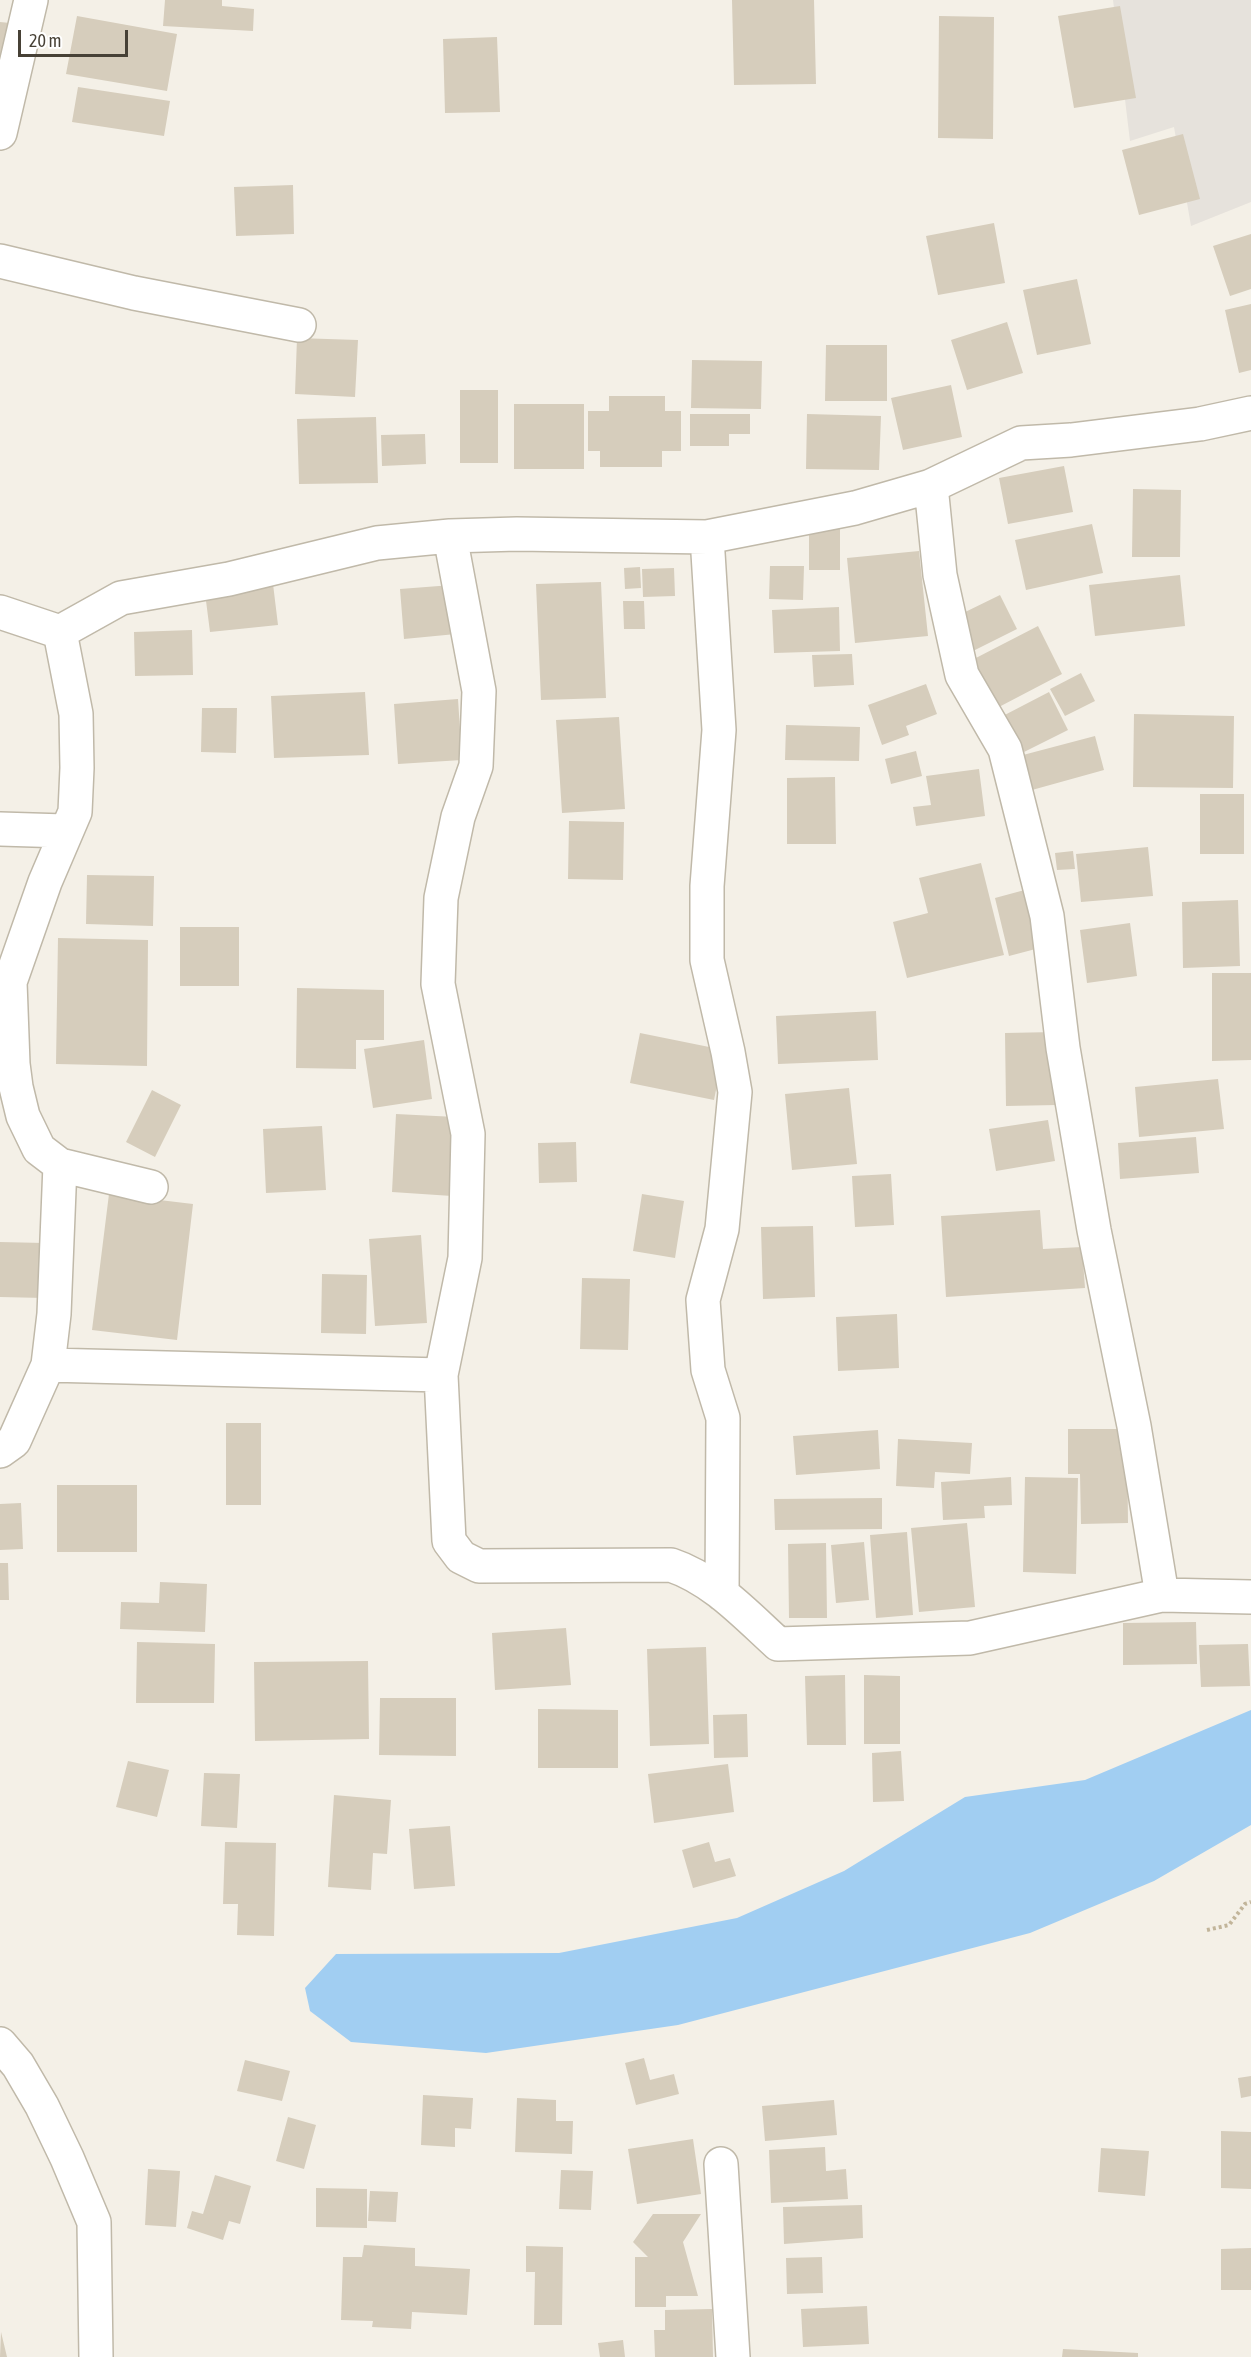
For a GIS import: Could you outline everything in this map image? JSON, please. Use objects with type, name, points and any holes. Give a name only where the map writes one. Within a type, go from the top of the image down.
[{"type":"street","points":[[0,133],[31,0]]},
{"type":"street","points":[[0,261],[134,293],[299,325]]},
{"type":"street","points":[[0,612],[60,633],[121,598],[229,579],[377,543],[450,536],[517,534],[707,537],[855,508],[931,486],[1022,443],[1071,440],[1200,423],[1251,413]]},
{"type":"street","points":[[931,486],[940,575],[962,675],[1005,749],[1047,916],[1063,1048],[1094,1230],[1134,1426],[1162,1596]]},
{"type":"street","points":[[450,536],[479,691],[476,766],[458,817],[441,898],[438,984],[468,1134],[465,1258],[441,1375],[448,1541],[461,1557],[479,1566],[671,1565],[692,1572],[722,1594],[778,1644],[970,1638],[1162,1596],[1251,1597]]},
{"type":"street","points":[[707,537],[719,730],[707,886],[707,960],[735,1092],[722,1229],[703,1300],[708,1370],[723,1418],[722,1594]]},
{"type":"street","points":[[60,633],[76,714],[75,812],[65,831],[5,982],[7,1065],[23,1116],[39,1149],[60,1166],[151,1187]]},
{"type":"street","points":[[0,830],[65,831]]},
{"type":"street","points":[[0,1451],[14,1441],[48,1365],[54,1314],[60,1166]]},
{"type":"street","points":[[48,1365],[441,1375]]},
{"type":"street","points":[[0,2044],[18,2065],[42,2106],[94,2222],[96,2357]]},
{"type":"street","points":[[721,2164],[733,2357]]},
{"type":"path","points":[[1207,1930],[1229,1925],[1245,1904],[1251,1902]]},
{"type":"shaded area","points":[[1113,0],[1251,0],[1251,202],[1191,226],[1174,127],[1130,141]]},
{"type":"water","points":[[1251,1710],[1251,1825],[1154,1881],[1030,1933],[678,2025],[486,2053],[351,2042],[310,2011],[305,1988],[336,1954],[559,1953],[737,1918],[844,1871],[965,1797],[1085,1780]]},
{"type":"building","points":[[165,0],[222,0],[222,6],[254,9],[253,31],[163,26]]},
{"type":"building","points":[[732,0],[814,0],[816,84],[734,85]]},
{"type":"building","points":[[1120,6],[1136,98],[1074,108],[1058,16]]},
{"type":"building","points":[[77,16],[177,34],[167,91],[66,74]]},
{"type":"building","points":[[939,16],[994,17],[993,139],[938,138]]},
{"type":"building","points":[[0,22],[10,23],[0,62]]},
{"type":"building","points":[[497,37],[500,112],[445,113],[443,39]]},
{"type":"building","points":[[78,87],[170,101],[164,136],[72,122]]},
{"type":"building","points":[[1183,134],[1200,199],[1139,215],[1122,150]]},
{"type":"building","points":[[293,185],[294,234],[236,236],[234,187]]},
{"type":"building","points":[[994,223],[1005,283],[938,295],[926,236]]},
{"type":"building","points":[[1251,234],[1251,289],[1230,296],[1213,246]]},
{"type":"building","points":[[1077,279],[1091,344],[1037,355],[1023,290]]},
{"type":"building","points":[[1251,304],[1251,370],[1239,373],[1225,310]]},
{"type":"building","points":[[1007,322],[1023,373],[967,390],[951,340]]},
{"type":"building","points":[[297,338],[358,340],[355,397],[295,394]]},
{"type":"building","points":[[826,345],[887,345],[887,401],[825,401]]},
{"type":"building","points":[[692,360],[762,361],[761,409],[691,408]]},
{"type":"building","points":[[951,385],[962,437],[903,450],[891,398]]},
{"type":"building","points":[[460,390],[498,390],[498,463],[460,463]]},
{"type":"building","points":[[609,396],[665,396],[665,411],[681,411],[681,451],[662,451],[662,467],[600,467],[600,451],[588,451],[588,411],[609,411]]},
{"type":"building","points":[[514,404],[584,404],[584,469],[514,469]]},
{"type":"building","points":[[690,414],[750,414],[750,434],[729,434],[729,446],[690,446]]},
{"type":"building","points":[[807,414],[881,416],[879,470],[806,469]]},
{"type":"building","points":[[376,417],[378,483],[299,484],[297,419]]},
{"type":"building","points":[[425,434],[426,464],[382,466],[381,435]]},
{"type":"building","points":[[1064,466],[1073,512],[1008,524],[999,478]]},
{"type":"building","points":[[1133,489],[1181,490],[1180,557],[1132,557]]},
{"type":"building","points":[[809,523],[840,523],[840,570],[809,570]]},
{"type":"building","points":[[1092,524],[1103,573],[1026,590],[1015,540]]},
{"type":"building","points":[[919,551],[928,636],[855,643],[847,558]]},
{"type":"building","points":[[770,566],[804,566],[803,600],[769,599]]},
{"type":"building","points":[[640,567],[641,588],[625,589],[624,568]]},
{"type":"building","points":[[674,568],[675,596],[643,597],[642,569]]},
{"type":"building","points":[[1180,575],[1185,626],[1095,636],[1089,585]]},
{"type":"building","points":[[601,582],[606,698],[541,700],[536,584]]},
{"type":"building","points":[[273,584],[278,625],[210,632],[205,593]]},
{"type":"building","points":[[452,585],[456,634],[404,639],[400,589]]},
{"type":"building","points":[[1000,595],[1017,629],[973,651],[955,617]]},
{"type":"building","points":[[623,601],[644,601],[645,629],[624,629]]},
{"type":"building","points":[[839,607],[840,651],[774,653],[772,610]]},
{"type":"building","points":[[1038,626],[1062,674],[997,708],[972,660]]},
{"type":"building","points":[[192,630],[193,675],[135,676],[134,632]]},
{"type":"building","points":[[852,654],[854,685],[814,687],[812,655]]},
{"type":"building","points":[[1081,673],[1095,701],[1065,716],[1050,689]]},
{"type":"building","points":[[926,684],[937,714],[906,726],[909,735],[882,745],[868,705]]},
{"type":"building","points":[[365,692],[369,755],[274,758],[271,696]]},
{"type":"building","points":[[1049,692],[1068,730],[1016,756],[997,719]]},
{"type":"building","points":[[458,699],[462,760],[398,764],[394,704]]},
{"type":"building","points":[[202,708],[237,708],[236,753],[201,752]]},
{"type":"building","points":[[1134,714],[1234,716],[1233,788],[1133,787]]},
{"type":"building","points":[[619,717],[625,809],[562,813],[556,720]]},
{"type":"building","points":[[786,725],[860,727],[859,761],[785,760]]},
{"type":"building","points":[[1095,736],[1104,770],[1032,790],[1023,755]]},
{"type":"building","points":[[916,751],[922,776],[891,784],[885,759]]},
{"type":"building","points":[[979,769],[985,816],[916,826],[913,807],[931,805],[926,776]]},
{"type":"building","points":[[835,777],[836,844],[787,844],[787,778]]},
{"type":"building","points":[[1200,794],[1244,794],[1244,854],[1200,854]]},
{"type":"building","points":[[569,821],[624,822],[623,880],[568,879]]},
{"type":"building","points":[[1148,847],[1153,896],[1081,902],[1076,854]]},
{"type":"building","points":[[1073,851],[1075,869],[1057,870],[1055,853]]},
{"type":"building","points":[[981,863],[1004,955],[907,978],[893,922],[928,913],[919,878]]},
{"type":"building","points":[[87,875],[154,876],[153,926],[86,924]]},
{"type":"building","points":[[1032,888],[1047,946],[1009,956],[995,898]]},
{"type":"building","points":[[1238,900],[1240,966],[1183,968],[1182,902]]},
{"type":"building","points":[[1130,923],[1137,976],[1087,983],[1080,930]]},
{"type":"building","points":[[180,927],[239,927],[239,986],[180,986]]},
{"type":"building","points":[[58,938],[148,940],[147,1066],[56,1064]]},
{"type":"building","points":[[1212,973],[1251,973],[1251,1060],[1212,1061]]},
{"type":"building","points":[[297,988],[384,990],[384,1040],[356,1040],[356,1069],[296,1068]]},
{"type":"building","points":[[876,1011],[878,1060],[778,1064],[776,1016]]},
{"type":"building","points":[[1055,1032],[1057,1105],[1006,1106],[1005,1033]]},
{"type":"building","points":[[640,1033],[724,1050],[714,1100],[630,1083]]},
{"type":"building","points":[[424,1040],[432,1099],[373,1108],[364,1049]]},
{"type":"building","points":[[1218,1079],[1224,1129],[1139,1137],[1135,1087]]},
{"type":"building","points":[[849,1088],[857,1164],[792,1170],[785,1094]]},
{"type":"building","points":[[152,1090],[181,1105],[155,1157],[126,1142]]},
{"type":"building","points":[[396,1114],[456,1117],[452,1196],[392,1192]]},
{"type":"building","points":[[1048,1120],[1055,1161],[996,1171],[989,1129]]},
{"type":"building","points":[[322,1126],[326,1190],[266,1193],[263,1129]]},
{"type":"building","points":[[1196,1137],[1199,1173],[1120,1179],[1118,1143]]},
{"type":"building","points":[[576,1142],[577,1182],[539,1183],[538,1143]]},
{"type":"building","points":[[891,1174],[894,1225],[855,1227],[852,1176]]},
{"type":"building","points":[[109,1194],[193,1204],[177,1340],[92,1330]]},
{"type":"building","points":[[642,1194],[684,1201],[675,1258],[633,1251]]},
{"type":"building","points":[[1040,1210],[1043,1249],[1082,1247],[1085,1288],[946,1297],[941,1216]]},
{"type":"building","points":[[813,1226],[815,1297],[763,1299],[761,1227]]},
{"type":"building","points":[[421,1235],[427,1323],[375,1326],[369,1239]]},
{"type":"building","points":[[0,1242],[44,1243],[44,1298],[0,1297]]},
{"type":"building","points":[[322,1274],[367,1275],[366,1334],[321,1333]]},
{"type":"building","points":[[582,1278],[630,1279],[628,1350],[580,1349]]},
{"type":"building","points":[[897,1314],[899,1368],[838,1371],[836,1317]]},
{"type":"building","points":[[226,1423],[261,1423],[261,1505],[226,1505]]},
{"type":"building","points":[[1068,1429],[1127,1429],[1128,1523],[1081,1524],[1080,1474],[1068,1474]]},
{"type":"building","points":[[878,1430],[880,1469],[796,1475],[793,1436]]},
{"type":"building","points":[[898,1439],[972,1443],[970,1474],[935,1472],[934,1488],[896,1486]]},
{"type":"building","points":[[1011,1477],[1012,1505],[984,1506],[985,1518],[943,1520],[941,1482]]},
{"type":"building","points":[[1025,1477],[1078,1478],[1076,1574],[1023,1572]]},
{"type":"building","points":[[57,1485],[137,1485],[137,1552],[57,1552]]},
{"type":"building","points":[[882,1498],[882,1529],[775,1530],[774,1499]]},
{"type":"building","points":[[21,1503],[23,1549],[0,1550],[0,1504]]},
{"type":"building","points":[[967,1523],[975,1607],[919,1612],[911,1528]]},
{"type":"building","points":[[907,1532],[913,1615],[876,1618],[870,1535]]},
{"type":"building","points":[[864,1542],[869,1600],[836,1603],[831,1545]]},
{"type":"building","points":[[826,1543],[827,1618],[789,1618],[788,1544]]},
{"type":"building","points":[[0,1563],[8,1563],[9,1600],[0,1600]]},
{"type":"building","points":[[160,1582],[207,1584],[205,1632],[120,1629],[121,1602],[159,1603]]},
{"type":"building","points":[[1196,1622],[1197,1664],[1123,1665],[1123,1623]]},
{"type":"building","points":[[566,1628],[571,1685],[495,1690],[492,1633]]},
{"type":"building","points":[[137,1642],[215,1644],[214,1703],[136,1703]]},
{"type":"building","points":[[1248,1644],[1250,1686],[1201,1687],[1199,1645]]},
{"type":"building","points":[[706,1647],[709,1744],[650,1746],[647,1649]]},
{"type":"building","points":[[368,1661],[369,1739],[255,1741],[254,1662]]},
{"type":"building","points":[[845,1675],[846,1745],[807,1745],[805,1676]]},
{"type":"building","points":[[864,1675],[900,1676],[900,1744],[864,1744]]},
{"type":"building","points":[[380,1698],[456,1698],[456,1756],[379,1755]]},
{"type":"building","points":[[538,1709],[618,1710],[618,1768],[538,1768]]},
{"type":"building","points":[[747,1714],[748,1757],[714,1758],[713,1715]]},
{"type":"building","points":[[901,1751],[904,1801],[873,1802],[872,1753]]},
{"type":"building","points":[[128,1761],[169,1770],[157,1817],[116,1807]]},
{"type":"building","points":[[728,1764],[734,1812],[654,1823],[648,1774]]},
{"type":"building","points":[[204,1773],[240,1774],[237,1828],[201,1826]]},
{"type":"building","points":[[334,1795],[391,1800],[387,1854],[373,1853],[371,1890],[328,1887]]},
{"type":"building","points":[[450,1826],[455,1886],[414,1889],[409,1829]]},
{"type":"building","points":[[225,1842],[276,1843],[274,1936],[237,1935],[238,1904],[223,1904]]},
{"type":"building","points":[[709,1842],[715,1862],[730,1858],[736,1876],[693,1888],[682,1850]]},
{"type":"building","points":[[644,2058],[650,2080],[674,2074],[679,2094],[636,2105],[625,2063]]},
{"type":"building","points":[[245,2060],[290,2071],[282,2101],[237,2091]]},
{"type":"building","points":[[1251,2076],[1251,2096],[1241,2098],[1238,2078]]},
{"type":"building","points":[[423,2095],[473,2098],[471,2129],[455,2128],[455,2147],[421,2145]]},
{"type":"building","points":[[517,2098],[556,2100],[556,2121],[573,2121],[572,2154],[515,2152]]},
{"type":"building","points":[[834,2100],[837,2135],[765,2141],[762,2106]]},
{"type":"building","points":[[288,2117],[316,2125],[304,2169],[276,2161]]},
{"type":"building","points":[[1221,2131],[1251,2132],[1251,2189],[1221,2188]]},
{"type":"building","points":[[693,2139],[701,2194],[637,2204],[628,2149]]},
{"type":"building","points":[[825,2147],[826,2171],[846,2169],[848,2199],[771,2203],[769,2150]]},
{"type":"building","points":[[1101,2148],[1149,2151],[1145,2196],[1098,2192]]},
{"type":"building","points":[[148,2169],[180,2171],[176,2227],[145,2225]]},
{"type":"building","points":[[561,2170],[593,2171],[591,2210],[559,2209]]},
{"type":"building","points":[[215,2175],[251,2186],[240,2224],[229,2221],[223,2240],[187,2228],[192,2211],[203,2214]]},
{"type":"building","points":[[316,2188],[367,2189],[367,2228],[316,2227]]},
{"type":"building","points":[[370,2191],[398,2192],[396,2222],[368,2221]]},
{"type":"building","points":[[862,2205],[863,2238],[784,2244],[783,2207]]},
{"type":"building","points":[[653,2214],[701,2214],[683,2242],[698,2296],[666,2296],[666,2307],[635,2307],[635,2257],[648,2257],[633,2242]]},
{"type":"building","points":[[364,2245],[415,2248],[415,2266],[470,2269],[467,2315],[412,2312],[411,2329],[372,2327],[373,2321],[341,2320],[343,2257],[362,2257]]},
{"type":"building","points":[[526,2246],[563,2247],[562,2325],[534,2325],[535,2272],[526,2272]]},
{"type":"building","points":[[1251,2248],[1251,2290],[1221,2290],[1221,2249]]},
{"type":"building","points":[[822,2257],[823,2293],[787,2294],[786,2258]]},
{"type":"building","points":[[867,2306],[869,2344],[803,2347],[801,2309]]},
{"type":"building","points":[[712,2309],[713,2357],[655,2357],[654,2330],[665,2330],[665,2310]]},
{"type":"building","points":[[1,2332],[7,2357],[0,2357]]},
{"type":"building","points":[[623,2340],[625,2357],[600,2357],[598,2343]]},
{"type":"building","points":[[1063,2349],[1138,2353],[1138,2357],[1062,2357]]}]
